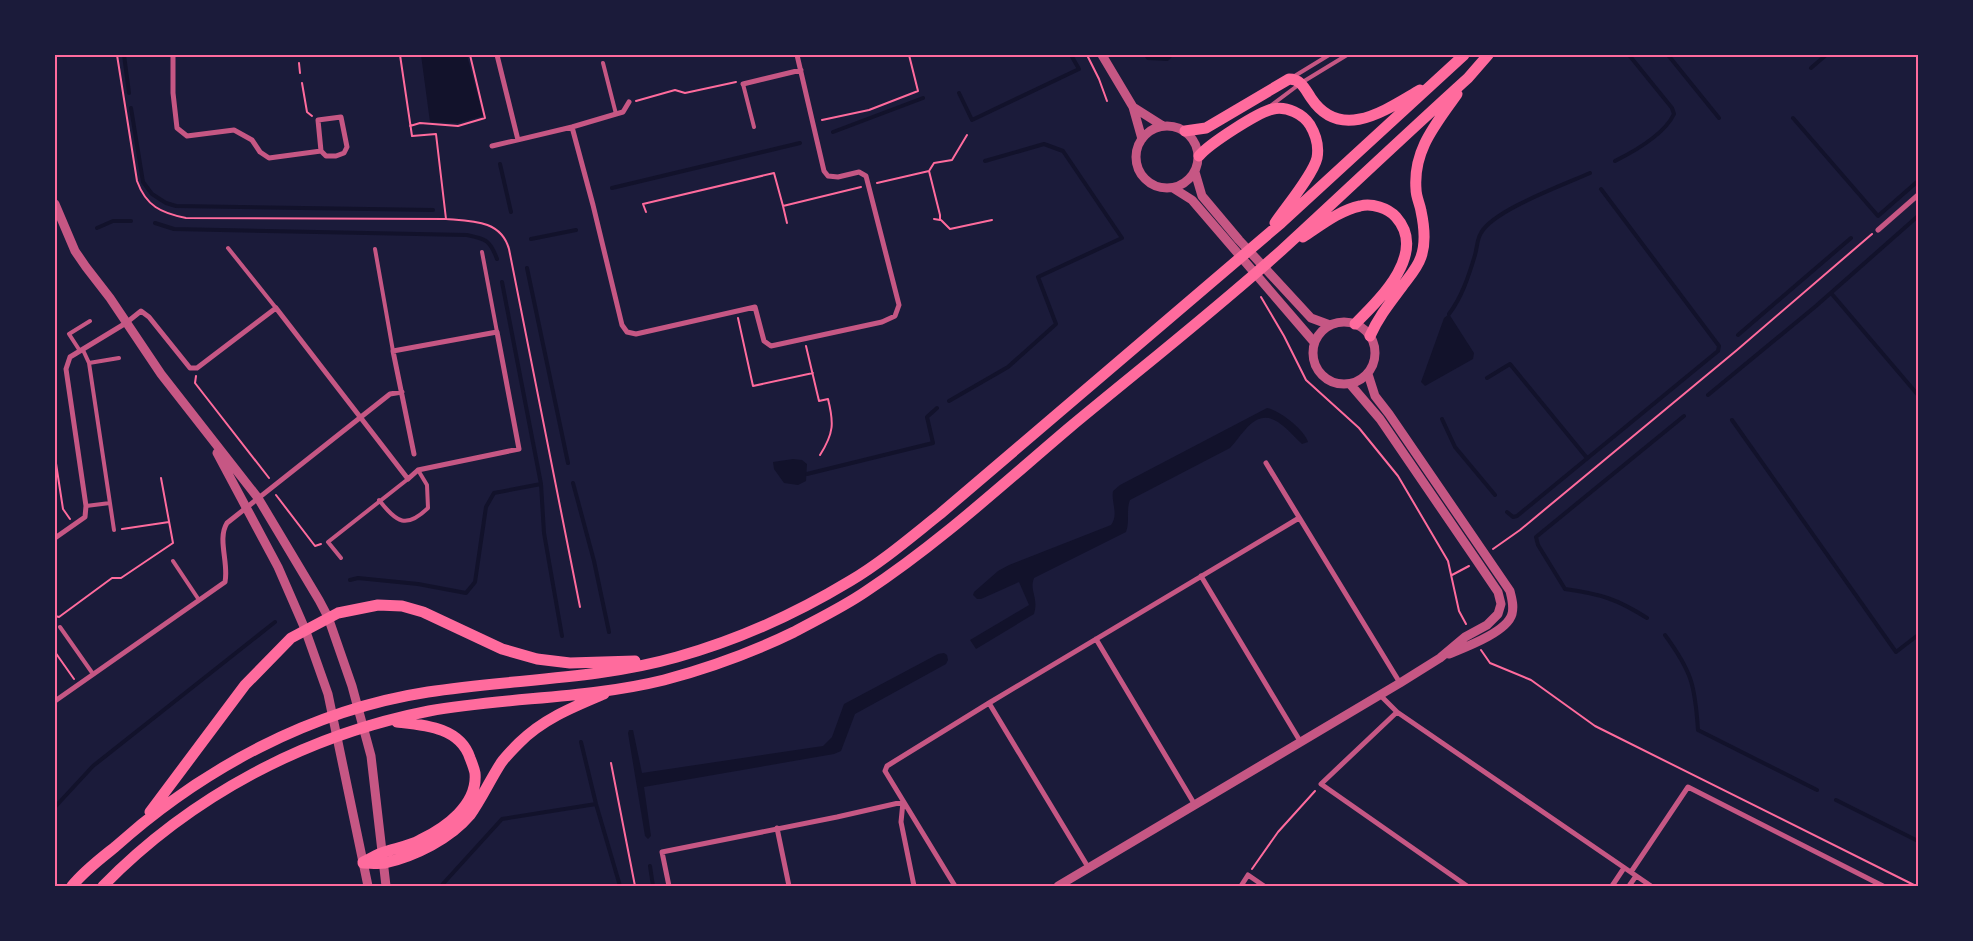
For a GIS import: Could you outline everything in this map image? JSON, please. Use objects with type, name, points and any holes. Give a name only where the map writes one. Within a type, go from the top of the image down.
[{"type":"highway","points":[[72,886],[143,822],[210,774],[254,750],[343,712],[384,700],[426,692],[617,671],[664,660],[701,650],[793,612],[851,580],[894,551],[940,514],[1265,238],[1464,55]]},
{"type":"highway","points":[[1370,336],[1378,320],[1418,266],[1422,255],[1424,236],[1416,191],[1416,168],[1421,150],[1428,134],[1468,78],[1488,55]]},
{"type":"highway","points":[[103,886],[150,842],[199,806],[273,763],[311,746],[351,732],[431,711],[617,688],[662,680],[747,654],[795,631],[864,593],[952,526],[1280,251],[1468,78]]},
{"type":"highway","points":[[1185,131],[1206,128],[1289,79],[1301,83],[1316,105],[1324,111],[1342,119],[1351,120],[1371,117],[1438,80]]},
{"type":"highway","points":[[1199,156],[1211,143],[1264,112],[1273,109],[1297,112],[1308,122],[1315,134],[1318,148],[1316,160],[1265,238]]},
{"type":"highway","points":[[1280,251],[1338,216],[1360,206],[1369,205],[1382,208],[1394,216],[1407,238],[1407,254],[1401,268],[1371,307],[1355,324]]},
{"type":"highway","points":[[143,822],[245,686],[291,638],[338,613],[378,605],[402,606],[423,612],[502,649],[536,659],[570,664],[664,660]]},
{"type":"highway","points":[[362,863],[419,851],[456,829],[469,816],[502,762],[521,742],[542,724],[565,710],[617,688]]},
{"type":"highway","points":[[383,858],[420,840],[452,820],[466,804],[473,792],[475,773],[468,750],[452,735],[437,727],[390,721]]},
{"type":"street","points":[[173,55],[173,93],[177,128],[188,136],[234,130],[252,140],[260,152],[269,158],[321,151]]},
{"type":"street","points":[[497,55],[518,140]]},
{"type":"street","points":[[572,127],[622,325],[627,332],[636,334],[755,307],[764,341],[771,346],[882,322],[895,316],[899,305],[866,176],[859,172],[838,177],[828,176],[824,171],[797,55]]},
{"type":"street","points":[[1102,55],[1134,107],[1142,139]]},
{"type":"street","points":[[743,84],[800,70]]},
{"type":"street","points":[[492,146],[572,127],[623,112],[629,102]]},
{"type":"street","points":[[1134,107],[1163,126]]},
{"type":"street","points":[[341,117],[347,147],[344,153],[336,156],[326,156],[321,151],[318,120],[341,117]]},
{"type":"street","points":[[1173,188],[1185,183],[1195,172],[1199,156],[1196,143],[1185,131],[1171,126],[1163,126],[1153,129],[1142,139],[1136,155],[1140,173],[1155,186],[1173,188],[1192,200],[1314,342]]},
{"type":"street","points":[[1195,172],[1202,196],[1239,240],[1310,318],[1330,325]]},
{"type":"street","points":[[1878,230],[1918,195]]},
{"type":"street","points":[[55,204],[75,251],[161,374],[258,498],[306,575],[328,617],[352,686],[371,756],[386,886]]},
{"type":"street","points":[[55,538],[85,517],[86,506],[66,369],[70,357],[126,323],[141,311],[149,317],[190,368],[197,368],[276,308],[408,479],[418,470],[519,450],[497,332],[393,351],[414,454]]},
{"type":"street","points":[[1342,322],[1355,324],[1364,329],[1370,336],[1375,356],[1368,374],[1350,384],[1334,383],[1320,374],[1313,359],[1314,342],[1320,332],[1330,325],[1342,322]]},
{"type":"street","points":[[1368,374],[1374,396],[1390,414],[1486,555],[1510,591],[1514,604],[1512,616],[1506,625],[1476,642],[1440,658]]},
{"type":"street","points":[[1058,886],[1400,683],[1440,658],[1471,634],[1492,621],[1498,614],[1501,604],[1498,592],[1380,420],[1350,384]]},
{"type":"street","points":[[55,701],[225,582],[226,573],[222,530],[227,523],[390,394],[402,392]]},
{"type":"street","points":[[206,433],[278,567],[306,630],[328,694],[368,886]]},
{"type":"street","points":[[1266,463],[1400,683]]},
{"type":"street","points":[[954,886],[885,771],[887,766],[989,702],[1299,518]]},
{"type":"street","points":[[1201,576],[1300,741]]},
{"type":"street","points":[[1096,639],[1195,805]]},
{"type":"street","points":[[1380,695],[1397,712],[1651,886]]},
{"type":"street","points":[[989,702],[1088,867]]},
{"type":"street","points":[[1397,712],[1321,784],[1468,886]]},
{"type":"street","points":[[1629,886],[1634,874],[1688,787],[1883,886]]},
{"type":"street","points":[[668,886],[662,852],[903,802]]},
{"type":"street","points":[[903,802],[901,822],[914,886]]},
{"type":"street","points":[[777,828],[789,886]]},
{"type":"street","points":[[1612,886],[1624,868]]},
{"type":"street","points":[[1241,886],[1248,875],[1264,886]]},
{"type":"lane","points":[[1289,79],[1329,55]]},
{"type":"lane","points":[[1264,112],[1272,103],[1301,83],[1347,55]]},
{"type":"lane","points":[[603,63],[616,114]]},
{"type":"lane","points":[[743,84],[754,127]]},
{"type":"lane","points":[[228,248],[276,308]]},
{"type":"lane","points":[[375,249],[393,351]]},
{"type":"lane","points":[[482,252],[497,332]]},
{"type":"lane","points":[[90,321],[69,334],[82,350],[89,363],[114,530]]},
{"type":"lane","points":[[89,363],[120,358]]},
{"type":"lane","points":[[379,500],[391,515],[404,522],[417,518],[428,508],[427,484],[418,470]]},
{"type":"lane","points":[[341,558],[328,542],[408,479]]},
{"type":"lane","points":[[86,506],[110,503]]},
{"type":"lane","points":[[172,561],[199,600]]},
{"type":"lane","points":[[60,628],[93,674]]},
{"type":"path","points":[[117,55],[137,181],[150,204],[160,210],[186,218],[446,219],[484,224],[502,232],[506,238],[580,607]]},
{"type":"path","points":[[400,55],[412,136],[436,134],[446,219]]},
{"type":"path","points":[[410,126],[420,124],[458,126],[485,118],[470,55]]},
{"type":"path","points":[[812,122],[869,110],[918,91],[909,55]]},
{"type":"path","points":[[1087,55],[1099,78],[1106,101]]},
{"type":"path","points":[[298,63],[300,73]]},
{"type":"path","points":[[629,102],[675,90],[685,93],[734,81],[743,84]]},
{"type":"path","points":[[302,83],[308,112],[318,120]]},
{"type":"path","points":[[940,220],[929,171],[934,163],[952,160],[967,135]]},
{"type":"path","points":[[783,206],[929,171]]},
{"type":"path","points":[[646,212],[643,204],[774,173],[787,223]]},
{"type":"path","points":[[934,219],[940,220],[950,229],[992,220]]},
{"type":"path","points":[[1486,555],[1520,530],[1878,230]]},
{"type":"path","points":[[1257,292],[1280,330],[1306,380],[1359,428],[1398,476],[1448,561],[1459,611],[1471,634]]},
{"type":"path","points":[[736,312],[753,386],[813,373]]},
{"type":"path","points":[[805,339],[819,401],[828,399],[833,428],[820,454]]},
{"type":"path","points":[[197,368],[195,383],[315,546],[328,542]]},
{"type":"path","points":[[55,457],[63,509],[74,524]]},
{"type":"path","points":[[55,616],[59,617],[112,578],[121,578],[172,542],[161,478]]},
{"type":"path","points":[[114,530],[169,522]]},
{"type":"path","points":[[1452,575],[1477,561]]},
{"type":"path","points":[[1476,642],[1490,663],[1531,680],[1595,726],[1916,886]]},
{"type":"path","points":[[55,652],[78,685]]},
{"type":"path","points":[[611,763],[634,886]]},
{"type":"path","points":[[1248,875],[1278,832],[1321,784]]},
{"type":"shaded area","points":[[421,55],[467,55],[483,116],[458,123],[430,122]]},
{"type":"shaded area","points":[[1449,314],[1474,353],[1473,359],[1425,386],[1421,382],[1444,318]]},
{"type":"shaded area","points":[[1267,408],[1278,412],[1291,421],[1302,432],[1308,442],[1302,444],[1282,425],[1268,418],[1261,418],[1253,422],[1230,448],[1130,500],[1126,532],[1034,578],[1034,614],[976,649],[970,640],[1029,605],[1019,582],[981,599],[977,599],[973,595],[998,571],[1111,525],[1115,513],[1113,491],[1120,485]]},
{"type":"shaded area","points":[[793,459],[802,460],[807,464],[806,481],[798,485],[784,483],[774,469],[773,462]]},
{"type":"shaded area","points":[[944,653],[947,655],[948,660],[946,664],[855,714],[841,751],[834,754],[644,787],[651,836],[648,839],[645,836],[629,730],[633,730],[642,773],[823,746],[832,737],[844,704],[938,654]]},
{"type":"waterway","points":[[124,55],[129,93]]},
{"type":"waterway","points":[[959,93],[972,120],[1079,69],[1071,55]]},
{"type":"waterway","points":[[1146,55],[1148,58],[1167,59],[1171,55]]},
{"type":"waterway","points":[[1615,161],[1640,147],[1656,135],[1674,114],[1672,108],[1629,55]]},
{"type":"waterway","points":[[1668,55],[1719,118]]},
{"type":"waterway","points":[[1811,68],[1826,55]]},
{"type":"waterway","points":[[833,132],[923,98]]},
{"type":"waterway","points":[[131,108],[143,182],[152,194],[166,203],[176,206],[433,210]]},
{"type":"waterway","points":[[1793,118],[1878,216],[1918,181]]},
{"type":"waterway","points":[[612,188],[800,143]]},
{"type":"waterway","points":[[949,401],[1008,367],[1056,324],[1038,277],[1122,238],[1063,151],[1044,144],[985,161]]},
{"type":"waterway","points":[[500,164],[511,212]]},
{"type":"waterway","points":[[1449,314],[1465,286],[1480,235],[1488,224],[1514,207],[1590,173]]},
{"type":"waterway","points":[[1507,512],[1513,517],[1517,516],[1718,351],[1719,346],[1601,189]]},
{"type":"waterway","points":[[1708,395],[1816,306],[1918,216]]},
{"type":"waterway","points":[[97,228],[113,221],[131,221]]},
{"type":"waterway","points":[[155,223],[174,229],[467,235],[486,241],[497,259]]},
{"type":"waterway","points":[[531,239],[576,230]]},
{"type":"waterway","points":[[1738,335],[1851,238]]},
{"type":"waterway","points":[[527,268],[568,463]]},
{"type":"waterway","points":[[502,282],[541,484],[544,533],[562,636]]},
{"type":"waterway","points":[[1831,293],[1918,395]]},
{"type":"waterway","points":[[1487,378],[1510,364],[1587,458]]},
{"type":"waterway","points":[[807,474],[933,443],[927,417],[937,408]]},
{"type":"waterway","points":[[1647,618],[1627,606],[1608,598],[1565,589],[1538,545],[1536,537],[1684,416]]},
{"type":"waterway","points":[[1442,419],[1455,447],[1495,495]]},
{"type":"waterway","points":[[1732,420],[1896,652],[1918,635]]},
{"type":"waterway","points":[[573,483],[594,561],[609,632]]},
{"type":"waterway","points":[[350,580],[358,578],[418,584],[466,593],[475,582],[486,507],[494,493],[541,484]]},
{"type":"waterway","points":[[55,807],[93,766],[275,622]]},
{"type":"waterway","points":[[1665,635],[1687,669],[1695,701],[1698,730],[1817,790]]},
{"type":"waterway","points":[[581,742],[596,804],[620,886]]},
{"type":"waterway","points":[[1836,800],[1918,841]]},
{"type":"waterway","points":[[441,886],[502,819],[596,804]]},
{"type":"waterway","points":[[650,866],[653,886]]}]
